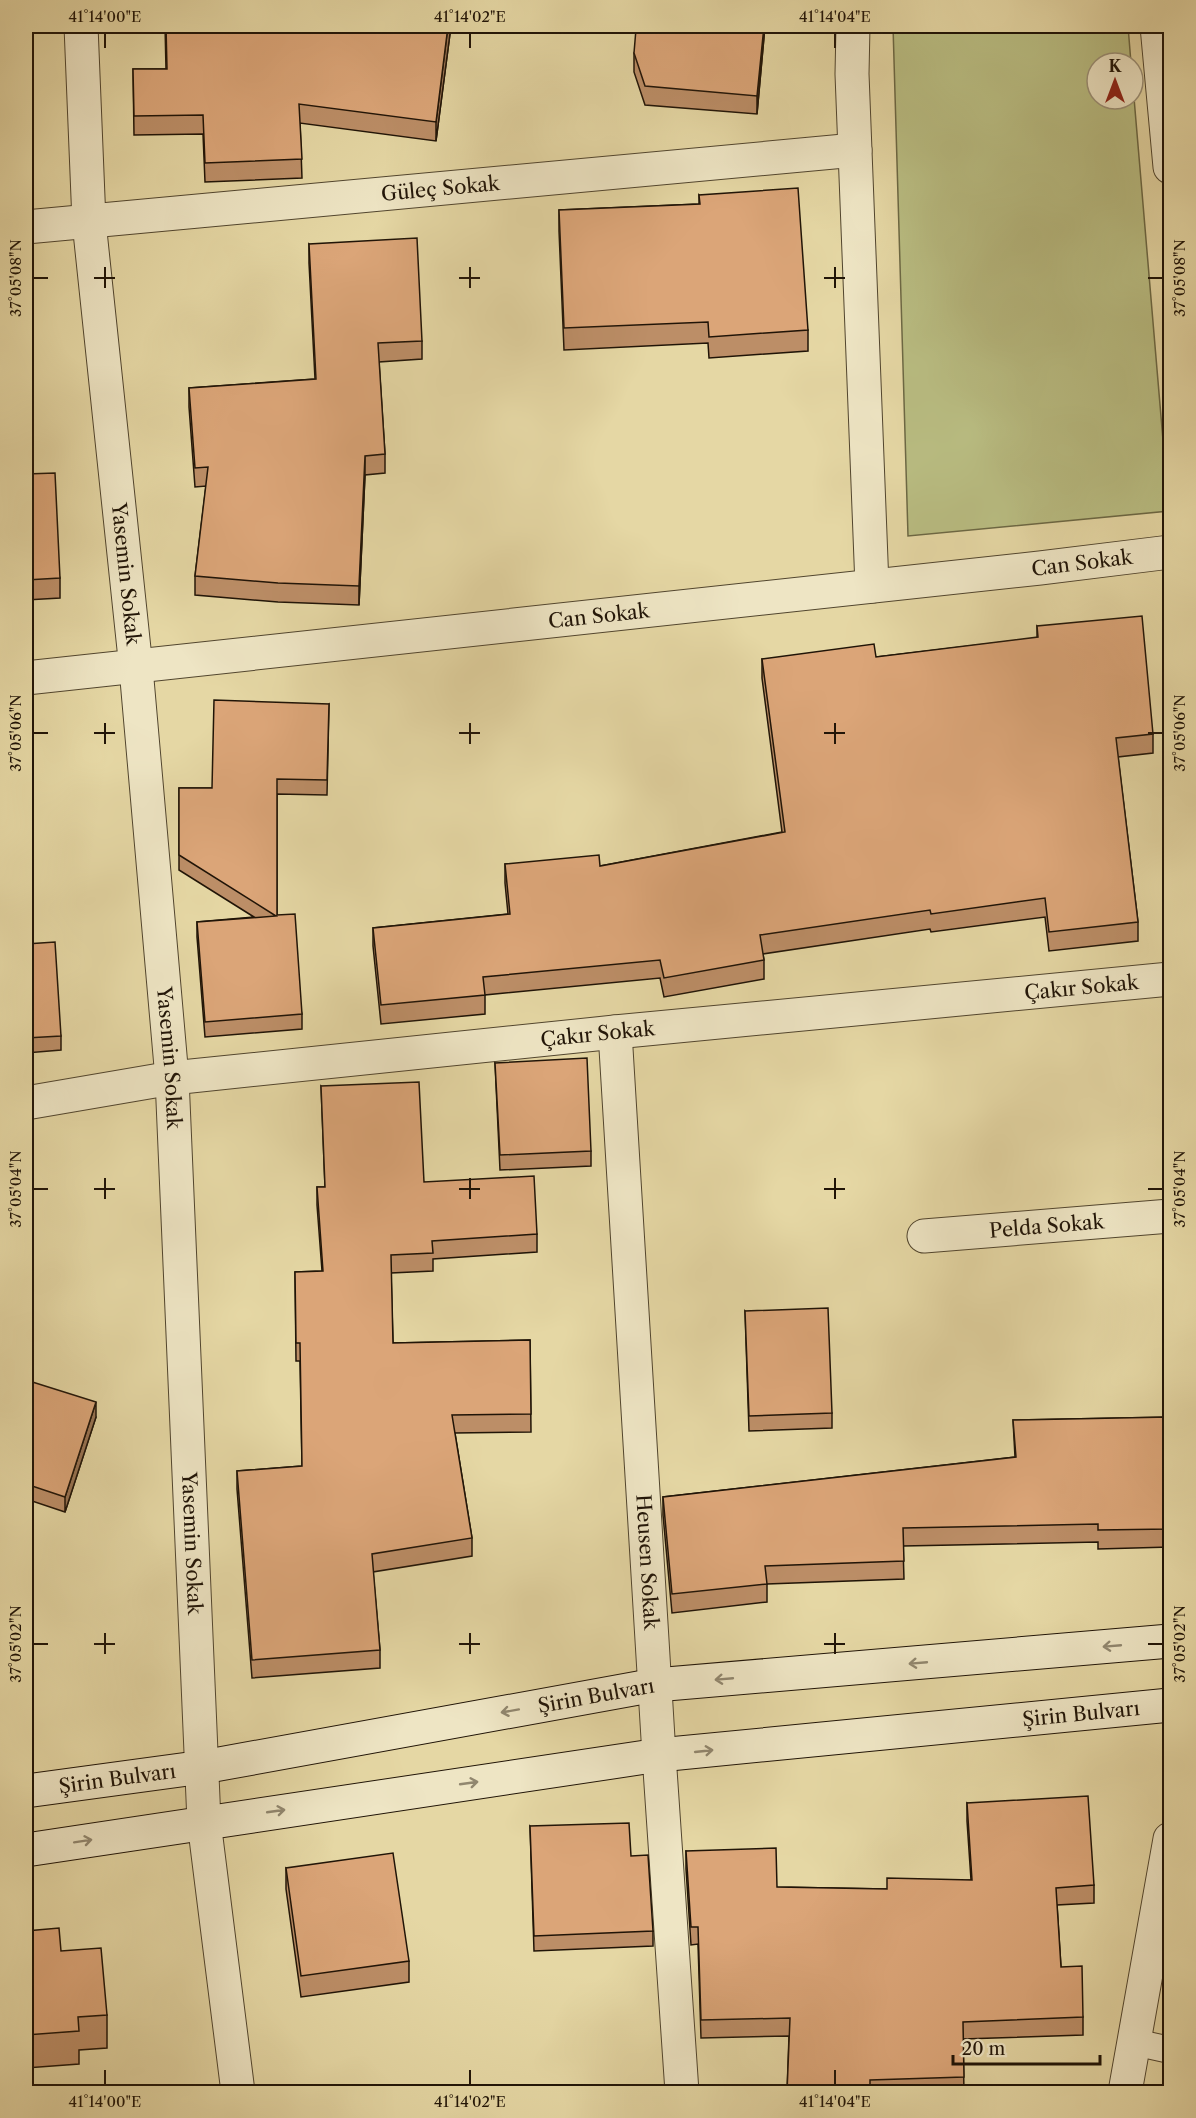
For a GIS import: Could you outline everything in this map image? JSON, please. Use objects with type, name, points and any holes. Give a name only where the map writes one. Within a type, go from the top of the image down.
[{"type":"street","name":"Yasemin Sokak","points":[[81,26],[89,222],[136,668],[172,1078],[204,1822],[238,2092]]},
{"type":"street","points":[[853,26],[852,74],[872,586]]},
{"type":"street","points":[[1157,26],[1170,167]]},
{"type":"street","name":"Güleç Sokak","points":[[26,227],[855,150]]},
{"type":"street","name":"Can Sokak","points":[[26,678],[136,668],[1170,552]]},
{"type":"street","name":"Çakır Sokak","points":[[26,1103],[172,1078],[615,1032],[1170,979]]},
{"type":"street","name":"Heusen Sokak","points":[[615,1032],[682,2092]]},
{"type":"street","name":"Pelda Sokak","points":[[924,1236],[1170,1216]]},
{"type":"street","name":"Şirin Bulvarı","points":[[26,1791],[202,1767],[655,1685],[1170,1641]]},
{"type":"street","name":"Şirin Bulvarı","points":[[26,1850],[659,1755],[1170,1705]]},
{"type":"street","points":[[1125,2092],[1170,1839]]},
{"type":"lane","points":[[1134,2042],[1170,2050]]},
{"type":"green space","points":[[893,26],[1128,26],[1130,51],[1085,51],[1085,111],[1135,111],[1169,511],[908,536]]},
{"type":"building","points":[[166,26],[448,26],[436,122],[299,104],[302,159],[205,163],[203,115],[134,116],[133,69],[167,69]]},
{"type":"building","points":[[648,26],[764,26],[757,96],[645,86],[634,53],[636,29],[647,30]]},
{"type":"building","points":[[798,188],[808,330],[709,337],[708,322],[564,328],[559,210],[700,204],[699,195]]},
{"type":"building","points":[[417,238],[422,341],[378,343],[385,454],[365,456],[359,586],[278,583],[195,576],[208,467],[195,468],[189,388],[316,379],[309,244]]},
{"type":"building","points":[[55,473],[60,578],[26,580],[26,474]]},
{"type":"building","points":[[1142,616],[1153,734],[1116,738],[1138,922],[1049,932],[1045,898],[931,914],[930,910],[760,935],[764,960],[664,978],[660,960],[483,977],[485,995],[381,1005],[373,928],[510,914],[505,864],[599,855],[600,866],[785,832],[762,659],[874,644],[876,657],[1038,637],[1037,626]]},
{"type":"building","points":[[214,700],[329,704],[327,780],[277,779],[277,915],[295,914],[302,1014],[205,1022],[197,922],[276,916],[179,855],[179,788],[212,788]]},
{"type":"building","points":[[55,942],[61,1036],[26,1038],[26,944]]},
{"type":"building","points":[[587,1058],[591,1151],[500,1155],[495,1063]]},
{"type":"building","points":[[419,1082],[424,1182],[534,1176],[537,1234],[432,1241],[433,1253],[391,1255],[393,1343],[530,1340],[531,1414],[452,1415],[472,1538],[372,1554],[380,1650],[252,1660],[237,1471],[302,1466],[300,1343],[296,1343],[295,1272],[323,1271],[317,1187],[325,1187],[321,1086]]},
{"type":"building","points":[[828,1308],[832,1413],[749,1416],[745,1311]]},
{"type":"building","points":[[26,1380],[96,1402],[65,1497],[26,1484]]},
{"type":"building","points":[[1170,1417],[1170,1529],[1098,1530],[1098,1524],[903,1528],[904,1561],[765,1566],[767,1584],[672,1594],[663,1497],[1016,1457],[1013,1420]]},
{"type":"building","points":[[1088,1796],[1094,1885],[1056,1888],[1061,1967],[1082,1966],[1083,2017],[963,2022],[964,2077],[870,2080],[870,2092],[787,2092],[790,2018],[701,2020],[698,1927],[691,1927],[686,1851],[776,1848],[777,1887],[887,1889],[887,1878],[972,1880],[967,1803]]},
{"type":"building","points":[[629,1823],[631,1856],[648,1855],[653,1931],[534,1936],[530,1826]]},
{"type":"building","points":[[393,1853],[409,1961],[301,1976],[286,1868]]},
{"type":"building","points":[[59,1928],[61,1951],[101,1948],[107,2015],[78,2017],[79,2031],[26,2035],[26,1931]]}]
